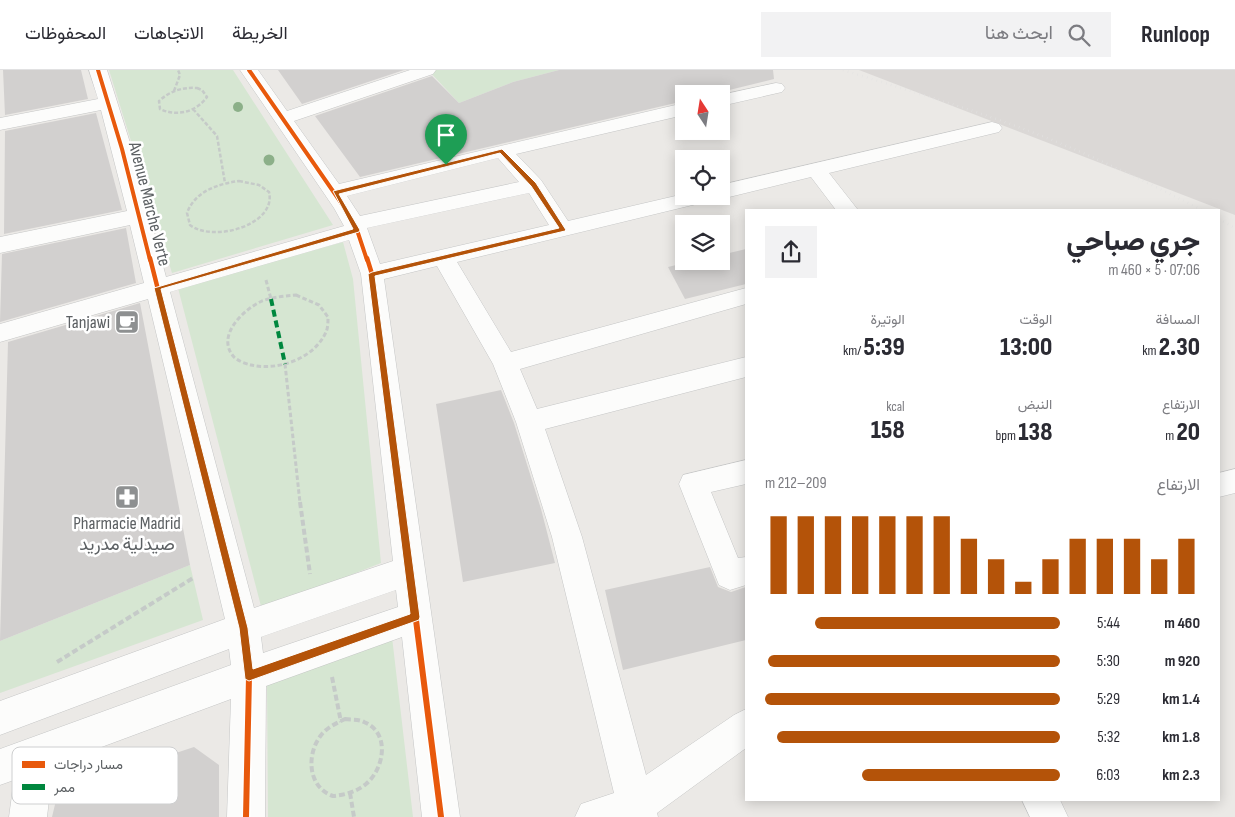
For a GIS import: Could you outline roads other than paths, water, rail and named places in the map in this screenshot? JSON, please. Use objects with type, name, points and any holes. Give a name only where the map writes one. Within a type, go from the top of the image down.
[{"type":"street","name":"Avenue Marche Verte","points":[[98,70],[139,216],[243,628],[249,676],[246,817]]},
{"type":"street","points":[[249,70],[335,192],[356,227],[372,274],[408,571],[442,817]]},
{"type":"street","points":[[283,118],[427,70]]},
{"type":"street","points":[[730,98],[776,88]]},
{"type":"street","points":[[0,124],[108,103]]},
{"type":"street","points":[[335,192],[675,111]]},
{"type":"street","points":[[730,190],[992,128]]},
{"type":"street","points":[[502,151],[534,185],[563,230]]},
{"type":"street","points":[[816,169],[846,209]]},
{"type":"street","points":[[0,333],[157,288],[356,227],[534,185]]},
{"type":"street","points":[[372,274],[675,203]]},
{"type":"street","points":[[0,245],[139,216]]},
{"type":"street","points":[[444,258],[505,363],[529,422],[568,537],[637,811]]},
{"type":"street","points":[[505,363],[745,296]]},
{"type":"street","points":[[529,422],[745,367]]},
{"type":"street","points":[[745,472],[693,484],[730,575],[745,570]]},
{"type":"street","points":[[1220,485],[1235,481]]},
{"type":"street","points":[[0,718],[314,602],[408,571]]},
{"type":"street","points":[[55,747],[326,647],[415,617]]},
{"type":"street","points":[[594,817],[637,811],[745,728]]},
{"type":"street","points":[[0,767],[12,763]]},
{"type":"street","points":[[1042,801],[1050,817]]},
{"type":"street","points":[[28,817],[30,804]]},
{"type":"railway","points":[[843,70],[977,112],[1021,128],[1113,166],[1200,209]]},
{"type":"railway","points":[[1220,220],[1235,228]]},
{"type":"place","name":"Tanjawi","points":[[127,322]]},
{"type":"place","name":"Pharmacie Madrid صيدلية مدريد","points":[[127,497]]}]
